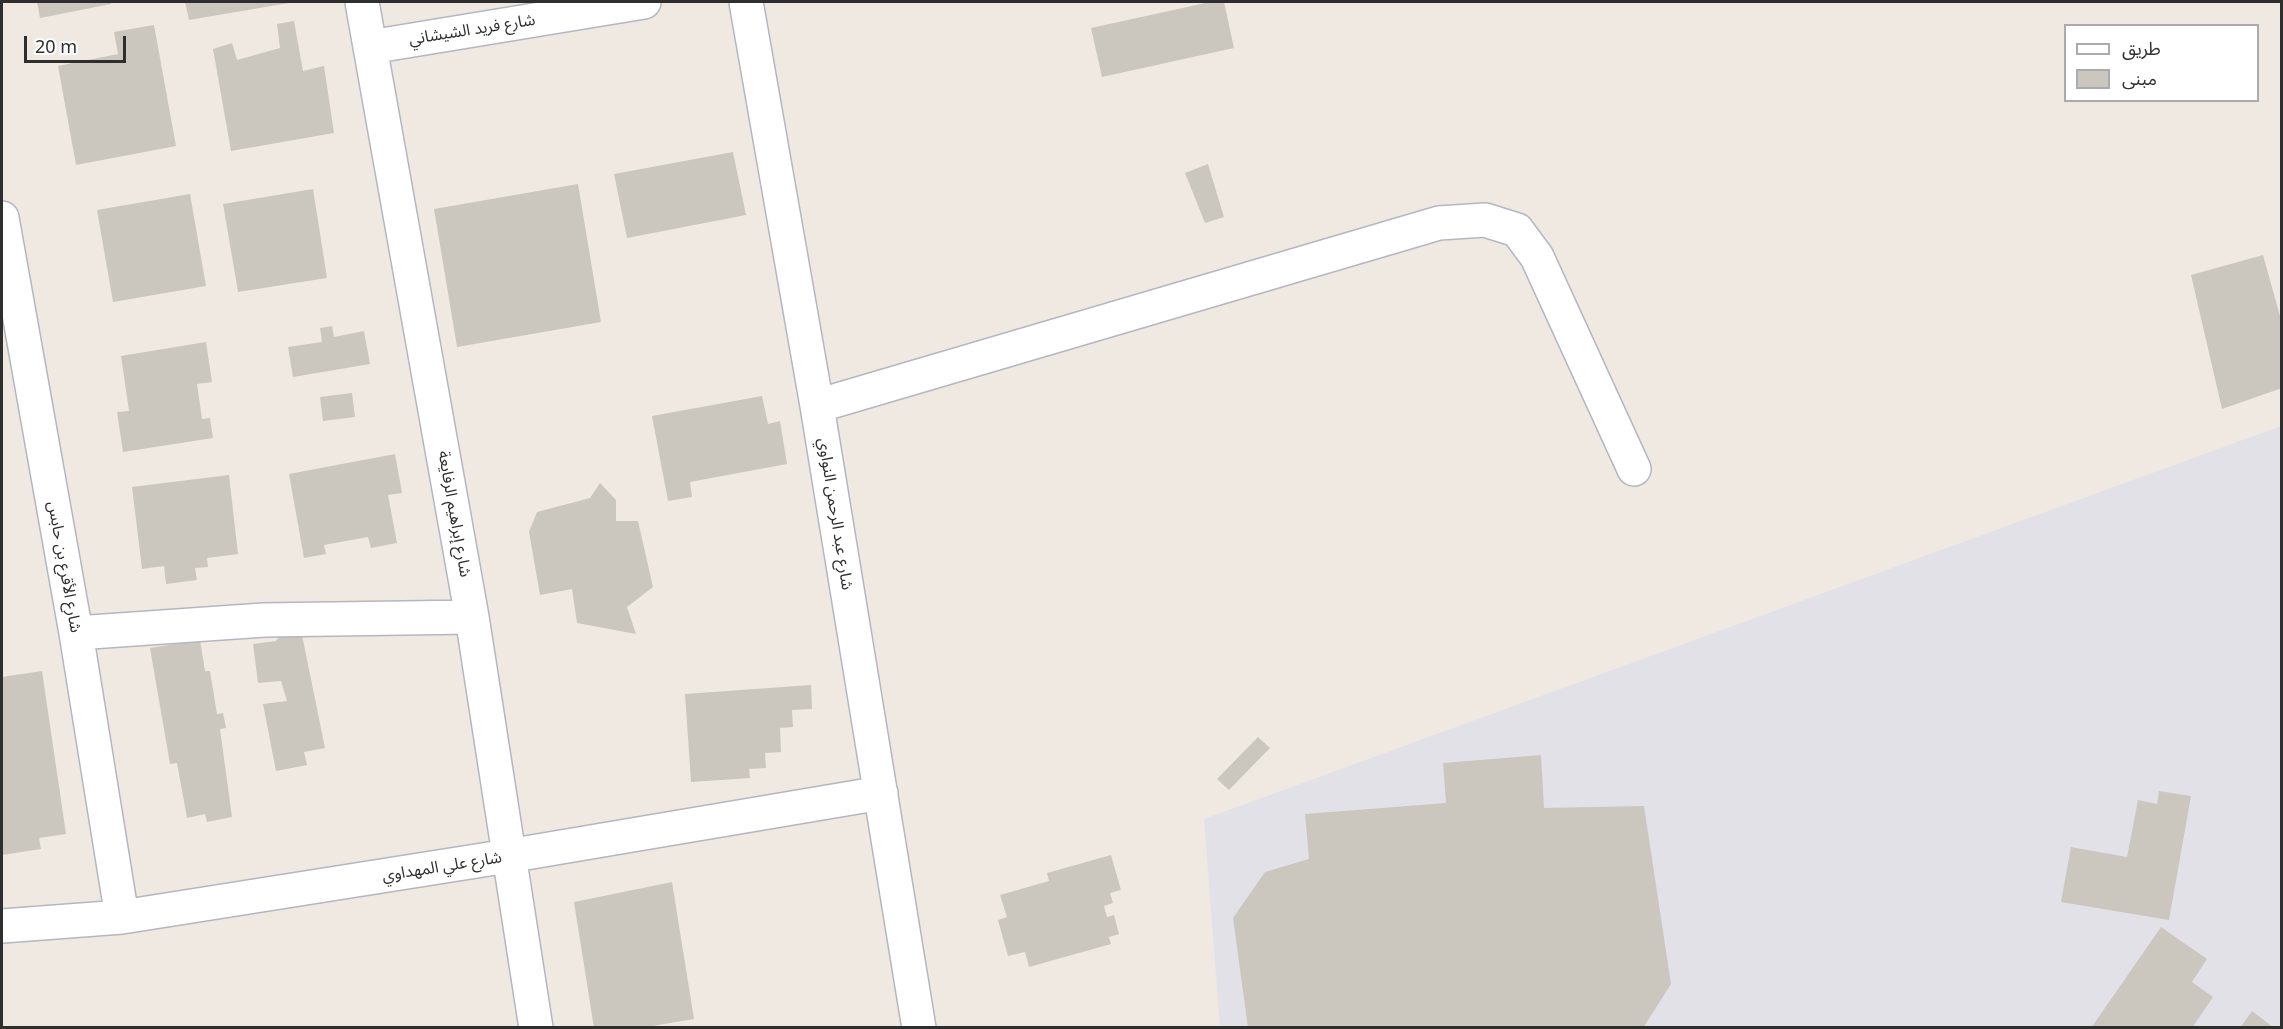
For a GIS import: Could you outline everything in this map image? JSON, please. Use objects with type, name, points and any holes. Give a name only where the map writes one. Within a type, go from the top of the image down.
[{"type":"street","name":"شارع إبراهيم الرفايعة","points":[[362,2],[472,617],[536,1028]]},
{"type":"street","name":"شارع فريد الشيشاني","points":[[370,47],[645,2]]},
{"type":"street","name":"شارع عبد الرحمن النواوي","points":[[746,2],[817,406],[919,1028]]},
{"type":"street","name":"شارع الأقرع بن حابس","points":[[2,218],[76,633],[122,917]]},
{"type":"street","points":[[817,406],[1439,223],[1485,220],[1516,230],[1537,257],[1634,469]]},
{"type":"street","points":[[76,633],[264,620],[472,617]]},
{"type":"street","name":"شارع علي المهداوي","points":[[2,926],[122,917],[508,856],[881,793]]},
{"type":"shaded area","points":[[2281,426],[2281,1027],[1220,1027],[1204,819]]},
{"type":"building","points":[[37,2],[111,2],[111,4],[40,18]]},
{"type":"building","points":[[185,2],[289,2],[289,3],[189,20]]},
{"type":"building","points":[[1210,2],[1224,2],[1234,48],[1102,77],[1091,28]]},
{"type":"building","points":[[294,21],[303,71],[324,66],[334,133],[231,151],[213,49],[232,43],[237,60],[280,48],[277,24]]},
{"type":"building","points":[[154,25],[176,146],[76,165],[58,66],[118,54],[114,32]]},
{"type":"building","points":[[733,152],[746,215],[627,238],[614,174]]},
{"type":"building","points":[[1208,164],[1224,217],[1205,223],[1185,173]]},
{"type":"building","points":[[578,184],[601,322],[457,347],[434,209]]},
{"type":"building","points":[[313,189],[327,278],[238,292],[223,204]]},
{"type":"building","points":[[190,194],[206,286],[113,302],[97,210]]},
{"type":"building","points":[[2263,255],[2282,323],[2282,388],[2222,409],[2191,275]]},
{"type":"building","points":[[332,326],[334,337],[364,331],[370,364],[293,377],[288,347],[322,342],[320,328]]},
{"type":"building","points":[[206,342],[212,382],[197,384],[202,419],[210,418],[213,438],[123,452],[117,412],[129,411],[121,356]]},
{"type":"building","points":[[352,393],[355,417],[323,421],[320,397]]},
{"type":"building","points":[[762,396],[768,424],[780,421],[787,464],[690,482],[692,497],[668,501],[652,416]]},
{"type":"building","points":[[395,454],[402,493],[388,495],[397,543],[371,548],[368,537],[324,545],[326,554],[304,558],[289,474]]},
{"type":"building","points":[[229,475],[238,554],[207,558],[208,567],[195,568],[197,580],[166,584],[164,566],[142,569],[132,487]]},
{"type":"building","points":[[600,483],[616,500],[616,521],[638,521],[653,587],[627,607],[636,634],[577,623],[572,589],[540,595],[529,532],[537,512],[590,498]]},
{"type":"building","points":[[301,630],[325,748],[304,752],[307,765],[276,771],[263,704],[287,701],[281,681],[258,683],[253,644],[276,641],[281,634]]},
{"type":"building","points":[[200,640],[205,671],[210,671],[217,714],[223,713],[226,728],[220,729],[232,817],[207,822],[205,814],[187,818],[177,763],[170,764],[150,648]]},
{"type":"building","points":[[42,671],[66,834],[39,838],[41,849],[2,855],[2,677]]},
{"type":"building","points":[[811,685],[812,709],[792,710],[793,727],[780,728],[781,752],[765,753],[766,768],[749,769],[750,778],[691,782],[685,694]]},
{"type":"building","points":[[1258,737],[1270,748],[1229,790],[1217,779]]},
{"type":"building","points":[[1541,755],[1544,808],[1644,806],[1671,984],[1643,1028],[1248,1028],[1233,918],[1265,872],[1309,859],[1305,814],[1446,803],[1443,763]]},
{"type":"building","points":[[2159,791],[2191,796],[2169,920],[2061,902],[2071,847],[2127,857],[2138,800],[2157,804]]},
{"type":"building","points":[[1111,855],[1121,890],[1110,893],[1113,903],[1104,906],[1107,917],[1114,915],[1119,934],[1109,937],[1111,944],[1029,967],[1025,952],[1008,956],[998,920],[1007,917],[1000,895],[1049,881],[1047,873]]},
{"type":"building","points":[[672,882],[694,1019],[641,1028],[594,1028],[574,902]]},
{"type":"building","points":[[2161,927],[2207,959],[2192,982],[2213,997],[2192,1028],[2091,1028]]},
{"type":"building","points":[[2252,1011],[2274,1028],[2240,1028]]}]
